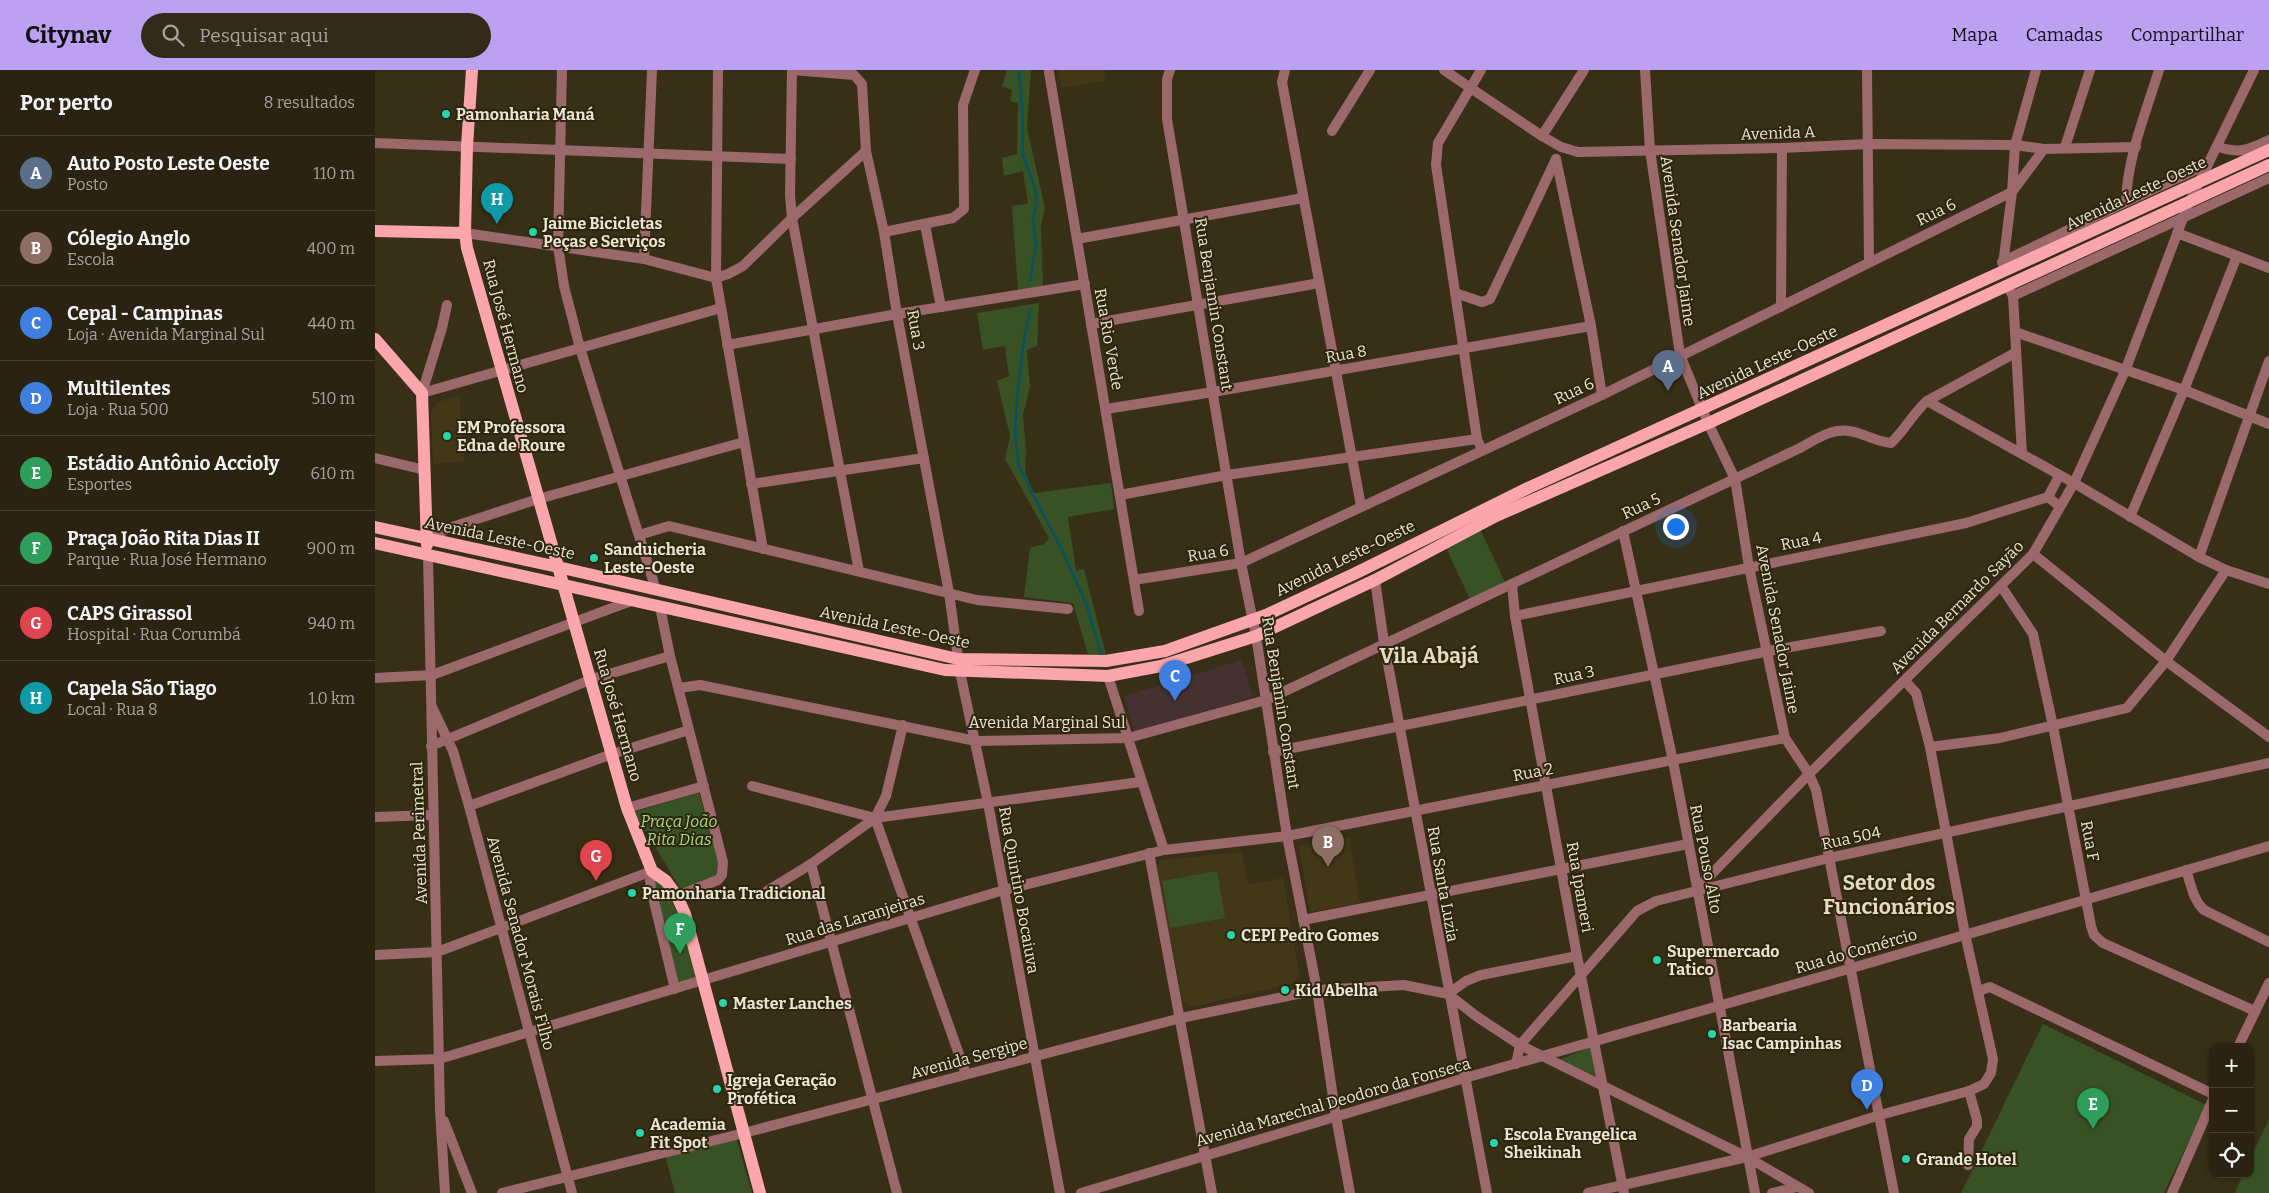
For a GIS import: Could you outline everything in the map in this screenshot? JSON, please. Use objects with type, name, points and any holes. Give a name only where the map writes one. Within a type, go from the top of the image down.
[{"type":"main road","name":"Rua José Hermano","points":[[472,70],[467,146],[465,233],[501,371],[592,679],[627,808],[652,871],[659,875],[677,896],[685,914],[760,1193]]},
{"type":"main road","name":"Avenida Leste-Oeste","points":[[375,527],[558,566],[959,666],[1106,661],[1165,651],[1253,621],[1356,573],[1528,488],[1703,409],[2003,267],[2269,150]]},
{"type":"main road","name":"Avenida Leste-Oeste","points":[[375,543],[631,601],[959,666],[1108,676],[1161,666],[1256,636],[1375,580],[1496,516],[2011,291],[2269,165]]},
{"type":"main road","points":[[375,231],[465,233]]},
{"type":"main road","points":[[375,339],[422,393],[428,555]]},
{"type":"street","points":[[562,70],[558,246],[564,286],[580,348],[656,590]]},
{"type":"street","points":[[644,259],[652,70]]},
{"type":"street","points":[[719,70],[716,278],[763,548]]},
{"type":"street","points":[[792,70],[790,195],[792,218],[859,571]]},
{"type":"street","name":"Rua 3","points":[[792,70],[854,75],[862,84],[866,151],[884,232],[897,314],[949,593]]},
{"type":"street","points":[[884,232],[953,218],[964,209],[963,105],[975,70]]},
{"type":"street","name":"Rua Benjamin Constant","points":[[1169,70],[1167,79],[1167,119],[1241,563],[1256,636],[1287,836],[1317,990],[1319,1025],[1350,1193]]},
{"type":"street","points":[[1285,70],[1282,82],[1361,506]]},
{"type":"street","points":[[1332,131],[1371,70]]},
{"type":"street","name":"Avenida A","points":[[1444,70],[1542,136],[1561,147],[1578,152],[1782,148],[1868,144],[2015,145],[2044,149],[2065,147],[2136,147]]},
{"type":"street","points":[[1481,70],[1438,142],[1436,165],[1477,439],[1482,450]]},
{"type":"street","points":[[1542,136],[1584,70]]},
{"type":"street","name":"Avenida Senador Jaime","points":[[1645,70],[1650,150],[1680,355],[1708,423],[1735,479],[1749,567],[1785,738],[1809,774],[1816,790],[1852,968],[1894,1193]]},
{"type":"street","points":[[1867,70],[1869,261]]},
{"type":"street","points":[[2003,267],[2012,192],[2015,145],[2036,70]]},
{"type":"street","points":[[2065,147],[2090,70]]},
{"type":"street","points":[[2126,202],[2126,187],[2136,147],[2159,70]]},
{"type":"street","name":"Avenida Bernardo Sayão","points":[[1697,889],[1809,774],[2033,554],[2074,483],[2125,371],[2188,205],[2254,70]]},
{"type":"street","name":"Rua Rio Verde","points":[[1049,72],[1139,611]]},
{"type":"street","points":[[2218,147],[2233,151],[2246,151],[2269,140]]},
{"type":"street","points":[[375,144],[791,159]]},
{"type":"street","points":[[1455,294],[1482,302],[1491,298],[1561,147]]},
{"type":"street","points":[[1781,307],[1782,148]]},
{"type":"street","points":[[2012,192],[2044,149]]},
{"type":"street","points":[[465,233],[644,259],[716,278],[743,266],[792,218],[866,151]]},
{"type":"street","points":[[1556,159],[1591,326],[1602,395]]},
{"type":"street","points":[[2003,267],[2126,202],[2206,169]]},
{"type":"street","name":"Avenida Leste-Oeste","points":[[2011,291],[2184,217],[2269,178]]},
{"type":"street","name":"Rua 6","points":[[1134,580],[1241,563],[1602,395],[1781,307],[1869,261],[2012,192]]},
{"type":"street","points":[[1077,239],[1303,198]]},
{"type":"street","points":[[925,225],[941,307]]},
{"type":"street","points":[[2177,233],[2269,268]]},
{"type":"street","points":[[2130,517],[2184,390],[2237,256]]},
{"type":"street","points":[[1091,324],[1319,283]]},
{"type":"street","points":[[727,345],[897,314],[1085,284]]},
{"type":"street","points":[[2011,291],[2022,454]]},
{"type":"street","points":[[422,393],[447,305]]},
{"type":"street","points":[[422,393],[721,308]]},
{"type":"street","name":"Rua 8","points":[[1105,409],[1591,326]]},
{"type":"street","points":[[2015,332],[2184,390],[2269,424]]},
{"type":"street","name":"Rua 5","points":[[1266,700],[1735,479],[1827,433],[1848,431],[1891,443],[1899,436],[1916,410],[1927,401],[2015,352]]},
{"type":"street","points":[[2199,557],[2269,361]]},
{"type":"street","points":[[1927,401],[2074,483],[2199,557],[2226,570],[2269,583]]},
{"type":"street","points":[[1120,495],[1227,476],[1477,439]]},
{"type":"street","points":[[427,539],[449,528],[538,499],[744,442]]},
{"type":"street","points":[[375,458],[425,470]]},
{"type":"street","points":[[751,484],[924,458]]},
{"type":"street","points":[[2059,476],[2049,497],[2059,506]]},
{"type":"street","name":"Rua 4","points":[[1515,616],[1966,522],[2049,497]]},
{"type":"street","points":[[639,534],[669,526],[977,600],[1067,609]]},
{"type":"street","name":"Rua Pouso Alto","points":[[1623,532],[1673,761],[1755,1193]]},
{"type":"street","points":[[2033,554],[2166,661],[2269,737]]},
{"type":"street","name":"Avenida Perimetral","points":[[428,555],[440,1110],[445,1193]]},
{"type":"street","points":[[1930,748],[1999,738],[2127,708],[2166,661],[2226,570]]},
{"type":"street","name":"Rua Santa Luzia","points":[[1375,580],[1384,644],[1448,994],[1487,1193]]},
{"type":"street","name":"Rua Ipameri","points":[[1512,584],[1515,616],[1577,956],[1623,1189]]},
{"type":"street","name":"Rua F","points":[[2001,586],[2033,634],[2053,726],[2085,899],[2095,935],[2103,943],[2255,1011]]},
{"type":"street","name":"Rua Quintino Bocaiuva","points":[[949,593],[959,666],[988,803],[1060,1193]]},
{"type":"street","points":[[375,678],[432,675],[631,601]]},
{"type":"street","points":[[660,607],[723,862],[722,875],[712,884],[677,896]]},
{"type":"street","name":"Rua 3","points":[[1273,752],[1767,651],[1881,631]]},
{"type":"street","points":[[431,746],[592,679],[671,656]]},
{"type":"street","points":[[1108,676],[1163,850]]},
{"type":"street","points":[[1587,1193],[1623,1189],[1747,1157],[1880,1115],[1969,1091],[1984,1084],[1991,1073],[1993,1059],[1944,833],[1930,748],[1915,693],[1905,681]]},
{"type":"street","name":"Avenida Marginal Sul","points":[[679,688],[700,685],[976,741],[1128,738],[1266,700]]},
{"type":"street","name":"Avenida Senador Morais Filho","points":[[431,705],[448,738],[469,806],[572,1193]]},
{"type":"street","points":[[767,891],[811,864],[875,818],[886,796],[903,725]]},
{"type":"street","points":[[469,806],[612,754],[689,730]]},
{"type":"street","name":"Rua 2","points":[[1287,836],[1785,738]]},
{"type":"street","name":"Rua 504","points":[[1519,1045],[1637,911],[1656,901],[1697,889],[1829,858],[2269,763]]},
{"type":"street","points":[[753,786],[875,818],[1141,782]]},
{"type":"street","points":[[627,808],[704,786]]},
{"type":"street","points":[[375,817],[433,815]]},
{"type":"street","points":[[875,818],[966,1074]]},
{"type":"street","name":"Rua das Laranjeiras","points":[[375,1061],[439,1059],[1004,890],[1149,853],[1287,836]]},
{"type":"street","points":[[1303,920],[1688,844]]},
{"type":"street","name":"Rua do Comércio","points":[[1595,1042],[1719,1004],[1852,968],[2269,846]]},
{"type":"street","points":[[1149,853],[1212,1193]]},
{"type":"street","points":[[1723,862],[1724,873],[1730,881]]},
{"type":"street","points":[[811,864],[897,1193]]},
{"type":"street","points":[[2187,870],[2198,905],[2269,942]]},
{"type":"street","points":[[375,955],[437,952],[652,871]]},
{"type":"street","name":"Rua José Hermano","points":[[652,871],[651,889],[675,989]]},
{"type":"street","points":[[1577,956],[1481,975],[1466,981],[1448,994],[1476,1016],[1519,1045],[1747,1157],[1809,1193]]},
{"type":"street","points":[[2240,1043],[2269,983]]},
{"type":"street","name":"Avenida Sergipe","points":[[502,1193],[744,1133],[1181,1018],[1317,990],[1404,984],[1448,994]]},
{"type":"street","points":[[1978,991],[1990,987],[2209,1092]]},
{"type":"street","points":[[1454,1025],[1464,1016],[1476,1016]]},
{"type":"street","name":"Avenida Marechal Deodoro da Fonseca","points":[[1081,1193],[1465,1078],[1595,1042]]},
{"type":"street","points":[[1515,1064],[1519,1045]]},
{"type":"street","points":[[1968,1165],[1969,1139],[1977,1126],[1969,1091]]},
{"type":"street","points":[[2172,1193],[2209,1109]]},
{"type":"street","name":"Avenida Perimetral","points":[[440,1110],[472,1193]]},
{"type":"street","points":[[1772,1193],[1797,1187]]},
{"type":"shaded area","points":[[1058,70],[1104,70],[1106,81],[1062,88]]},
{"type":"shaded area","name":"EM Professora Edna de Roure","points":[[459,396],[465,461],[433,464],[431,412],[438,402]]},
{"type":"shaded area","points":[[1242,660],[1253,697],[1134,732],[1124,696]]},
{"type":"shaded area","points":[[1349,837],[1360,903],[1310,912],[1299,846]]},
{"type":"shaded area","name":"CEPI Pedro Gomes","points":[[1242,852],[1248,885],[1283,878],[1300,978],[1291,984],[1191,1007],[1183,1002],[1156,867],[1162,860]]},
{"type":"green space","points":[[1007,70],[1031,70],[1027,128],[1045,208],[1041,226],[1043,288],[1018,292],[1012,206],[1028,204],[1023,171],[1004,176],[1002,158],[1017,154],[1018,103],[1010,101],[1012,90],[1002,86]]},
{"type":"green space","points":[[1039,303],[1037,346],[1027,350],[1030,387],[1023,415],[1026,449],[1025,473],[1034,493],[1111,483],[1114,509],[1068,517],[1076,571],[1084,569],[1106,655],[1089,658],[1073,603],[1024,597],[1030,548],[1044,544],[1049,538],[1005,459],[1010,436],[997,381],[1009,376],[1005,346],[983,350],[977,313]]},
{"type":"green space","points":[[1481,531],[1505,582],[1470,599],[1446,548]]},
{"type":"green space","name":"Praça João Rita Dias","points":[[699,793],[720,869],[715,876],[681,890],[634,812]]},
{"type":"green space","points":[[1217,871],[1225,918],[1170,928],[1162,881]]},
{"type":"green space","points":[[659,876],[677,914],[697,980],[677,987],[652,878]]},
{"type":"green space","points":[[2043,1024],[2206,1105],[2164,1193],[1961,1193]]},
{"type":"green space","points":[[1590,1047],[1596,1076],[1559,1060]]},
{"type":"green space","points":[[2269,1119],[2269,1193],[2235,1193],[2241,1178],[2254,1178],[2254,1151]]},
{"type":"green space","points":[[736,1137],[752,1193],[675,1193],[665,1155]]},
{"type":"waterway","points":[[1019,70],[1023,156],[1034,185],[1037,201],[1033,221],[1036,246],[1030,281]]},
{"type":"waterway","points":[[1030,310],[1024,340],[1017,398],[1015,434],[1019,467],[1063,552],[1087,606],[1101,654]]},
{"type":"place","name":"Pamonharia Maná","points":[[446,114]]},
{"type":"place","name":"Capela São Tiago","points":[[497,224]]},
{"type":"place","name":"Jaime Bicicletas Peças e Serviços","points":[[533,232]]},
{"type":"place","name":"Auto Posto Leste Oeste","points":[[1668,391]]},
{"type":"place","name":"EM Professora Edna de Roure","points":[[447,436]]},
{"type":"place","name":"Sanduicheria Leste-Oeste","points":[[594,558]]},
{"type":"place","name":"Cepal - Campinas","points":[[1175,701]]},
{"type":"place","name":"Cólegio Anglo","points":[[1328,867]]},
{"type":"place","name":"CAPS Girassol","points":[[596,881]]},
{"type":"place","name":"Pamonharia Tradicional","points":[[632,893]]},
{"type":"place","name":"CEPI Pedro Gomes","points":[[1231,935]]},
{"type":"place","name":"Praça João Rita Dias II","points":[[680,954]]},
{"type":"place","name":"Supermercado Tatico","points":[[1657,960]]},
{"type":"place","name":"Kid Abelha","points":[[1285,990]]},
{"type":"place","name":"Master Lanches","points":[[723,1003]]},
{"type":"place","name":"Barbearia Isac Campinhas","points":[[1712,1034]]},
{"type":"place","name":"Igreja Geração Profética","points":[[717,1089]]},
{"type":"place","name":"Multilentes","points":[[1867,1110]]},
{"type":"place","name":"Estádio Antônio Accioly","points":[[2093,1129]]},
{"type":"place","name":"Academia Fit Spot","points":[[640,1133]]},
{"type":"place","name":"Escola Evangelica Sheikinah","points":[[1494,1143]]},
{"type":"place","name":"Grande Hotel","points":[[1906,1159]]},
{"type":"district","name":"Vila Abajá","points":[[1429,656]]},
{"type":"district","name":"Setor dos Funcionários","points":[[1889,895]]}]
